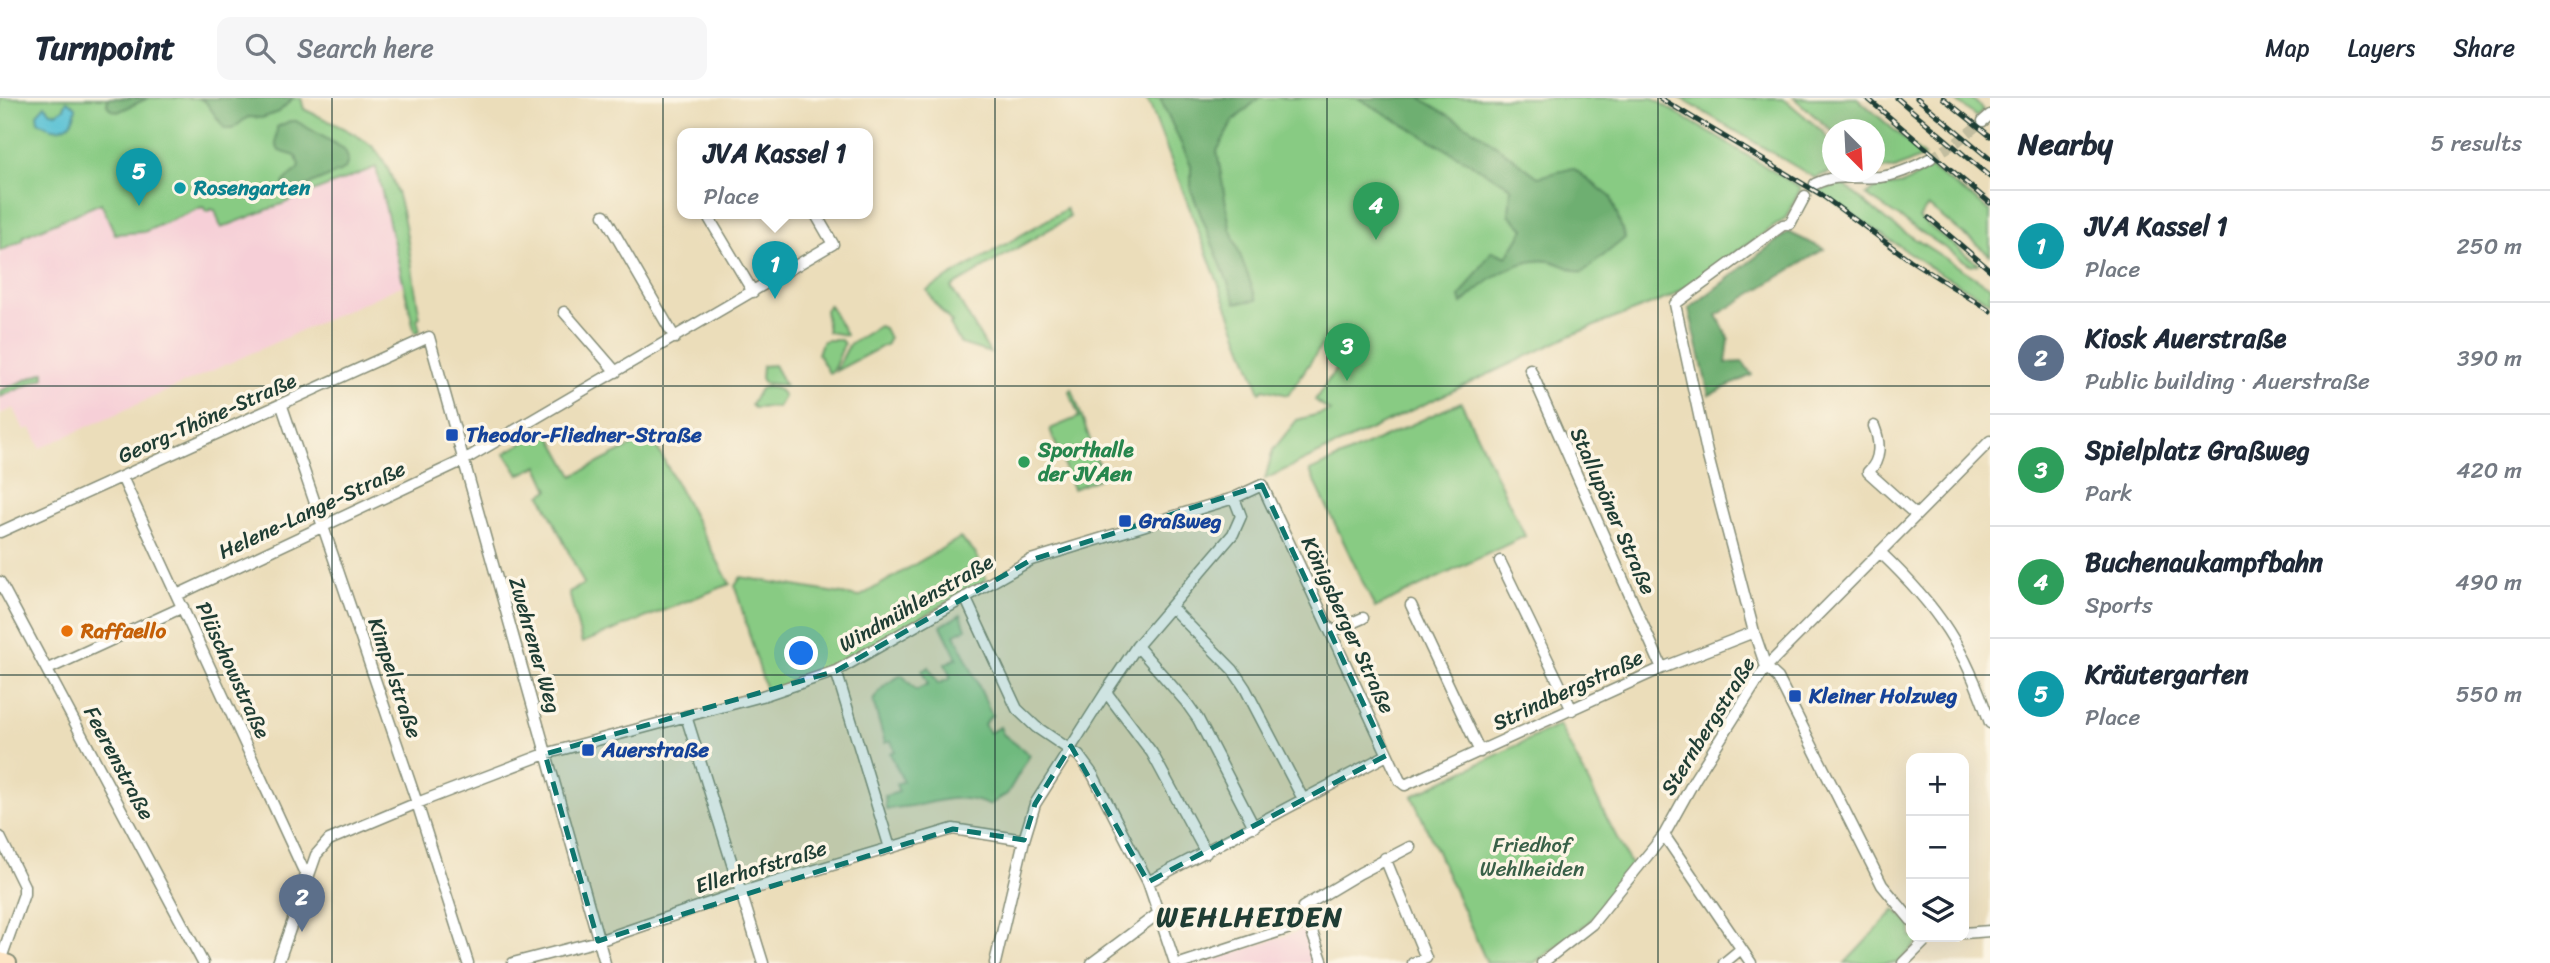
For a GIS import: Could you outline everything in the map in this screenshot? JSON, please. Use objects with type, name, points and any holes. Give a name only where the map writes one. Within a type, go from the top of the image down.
[{"type":"main road","points":[[0,960],[9,963]]},
{"type":"street","points":[[1815,184],[1839,176],[1881,177],[1898,173],[1931,158]]},
{"type":"street","points":[[1805,196],[1790,224],[1783,225],[1675,304],[1708,457],[1754,632],[1766,667],[1778,678],[1882,885],[1906,914]]},
{"type":"street","points":[[604,215],[675,338]]},
{"type":"street","points":[[710,219],[753,292]]},
{"type":"street","points":[[464,460],[833,244],[818,219]]},
{"type":"street","points":[[565,312],[617,372]]},
{"type":"street","name":"Georg-Thöne-Straße","points":[[0,533],[429,337]]},
{"type":"street","name":"Zwehrener Weg","points":[[429,337],[605,963]]},
{"type":"street","name":"Stallupöner Straße","points":[[1530,369],[1662,668]]},
{"type":"street","name":"Kimpelstraße","points":[[282,406],[468,963]]},
{"type":"street","points":[[1874,426],[1879,438],[1878,455],[1874,467],[1868,472],[1916,515]]},
{"type":"street","name":"Sternbergstraße","points":[[1542,963],[1592,924],[1664,835],[1695,779],[1766,667],[1990,441]]},
{"type":"street","name":"Helene-Lange-Straße","points":[[177,595],[464,460]]},
{"type":"street","name":"Plüschowstraße","points":[[122,477],[308,880]]},
{"type":"street","name":"Windmühlenstraße","points":[[545,754],[762,696],[836,671],[1031,560],[1234,498],[1262,485]]},
{"type":"street","name":"Königsberger Straße","points":[[1262,485],[1400,781]]},
{"type":"street","points":[[995,963],[1035,804],[1137,646],[1233,534],[1241,516],[1234,498]]},
{"type":"street","points":[[1881,553],[1938,614],[1963,653],[1990,723]]},
{"type":"street","points":[[1500,561],[1572,710]]},
{"type":"street","name":"Feerenstraße","points":[[1,588],[48,669],[203,963]]},
{"type":"street","points":[[965,597],[1017,709],[1036,727],[1079,756],[1093,775],[1148,882],[1175,963]]},
{"type":"street","points":[[1411,605],[1480,752]]},
{"type":"street","points":[[48,669],[183,607]]},
{"type":"street","points":[[1171,607],[1233,670],[1303,799]]},
{"type":"street","points":[[1331,632],[1363,618]]},
{"type":"street","name":"Strindbergstraße","points":[[1400,781],[1405,785],[1411,784],[1662,668],[1754,632]]},
{"type":"street","points":[[1137,646],[1192,710],[1254,827]]},
{"type":"street","points":[[836,671],[890,848]]},
{"type":"street","points":[[1105,692],[1152,753],[1206,853]]},
{"type":"street","points":[[686,716],[763,963]]},
{"type":"street","points":[[278,963],[316,855],[329,840],[416,803],[545,754]]},
{"type":"street","points":[[1148,882],[1387,755]]},
{"type":"street","name":"Ellerhofstraße","points":[[513,963],[598,941],[742,892],[953,829],[1024,840]]},
{"type":"street","points":[[1664,835],[1751,963]]},
{"type":"street","points":[[0,837],[24,886],[24,894],[0,960]]},
{"type":"street","points":[[1323,963],[1303,907],[1410,847]]},
{"type":"street","points":[[1385,859],[1426,958],[1413,963]]},
{"type":"street","points":[[1092,963],[1159,913]]},
{"type":"street","points":[[1183,963],[1308,922]]},
{"type":"street","points":[[1969,933],[1990,932]]},
{"type":"street","points":[[1903,963],[1924,942]]},
{"type":"street","points":[[1724,963],[1741,949]]},
{"type":"highlighted area","points":[[1262,485],[1387,755],[1148,882],[1071,746],[1035,804],[1024,840],[953,829],[598,941],[545,754],[836,671],[1031,560]]},
{"type":"shaded area","points":[[376,166],[403,285],[40,448],[31,428],[24,430],[14,408],[0,414],[0,251],[22,241],[24,236],[101,203],[144,232],[202,207],[209,212],[210,209],[215,210],[221,228]]},
{"type":"shaded area","points":[[1306,929],[1319,963],[1203,963]]},
{"type":"green space","points":[[0,98],[301,98],[304,109],[368,143],[385,164],[394,183],[406,228],[420,331],[415,333],[376,167],[221,228],[215,210],[210,209],[209,212],[202,207],[144,232],[115,234],[101,203],[24,236],[22,241],[0,251]]},
{"type":"green space","points":[[108,98],[148,98],[118,112],[107,105]]},
{"type":"green space","points":[[198,98],[293,98],[279,112],[262,118],[248,117],[232,129],[225,129],[205,101]]},
{"type":"green space","points":[[1145,98],[1652,98],[1801,188],[1785,219],[1670,297],[1576,333],[1265,479],[1273,450],[1297,420],[1330,411],[1315,400],[1346,354],[1324,342],[1288,395],[1264,389],[1260,392],[1150,105]]},
{"type":"green space","points":[[1160,98],[1259,98],[1233,121],[1217,151],[1230,228],[1257,300],[1236,303],[1191,190],[1191,165]]},
{"type":"green space","points":[[1358,98],[1420,98],[1482,135],[1538,177],[1573,168],[1611,197],[1625,238],[1582,273],[1550,261],[1525,263],[1490,280],[1462,304],[1460,297],[1492,251],[1507,257],[1524,229],[1509,214],[1511,187]]},
{"type":"green space","points":[[1680,98],[1783,98],[1822,131],[1822,175],[1815,178]]},
{"type":"green space","points":[[1794,98],[1857,98],[1881,119],[1822,119],[1822,122]]},
{"type":"green space","points":[[1953,98],[1972,98],[1983,110],[1976,117]]},
{"type":"green space","points":[[296,121],[344,149],[348,160],[344,170],[295,191],[286,188],[283,184],[299,166],[296,156],[279,151],[276,144],[277,127]]},
{"type":"green space","points":[[1885,122],[1924,156],[1895,169],[1885,168]]},
{"type":"green space","points":[[1930,168],[1990,211],[1990,255],[1928,206],[1919,218],[1978,264],[1972,266],[1866,195],[1875,188],[1904,184]]},
{"type":"green space","points":[[1842,183],[1887,221],[1990,287],[1990,302],[1930,267],[1818,191]]},
{"type":"green space","points":[[1066,209],[1070,217],[951,287],[990,353],[961,344],[950,325],[952,323],[927,290]]},
{"type":"green space","points":[[1788,232],[1824,249],[1717,315],[1729,339],[1726,363],[1743,362],[1752,375],[1709,395],[1689,309]]},
{"type":"green space","points":[[829,305],[846,335],[828,332],[825,310]]},
{"type":"green space","points":[[879,326],[884,328],[889,338],[887,344],[836,371],[849,345]]},
{"type":"green space","points":[[841,340],[844,344],[833,371],[829,373],[818,354],[822,342]]},
{"type":"green space","points":[[774,365],[785,385],[764,383],[761,378],[762,366]]},
{"type":"green space","points":[[44,372],[44,378],[0,397],[0,391]]},
{"type":"green space","points":[[760,389],[777,389],[783,394],[778,407],[754,408],[751,405]]},
{"type":"green space","points":[[1072,389],[1103,477],[1073,489],[1050,429],[1079,417],[1069,391]]},
{"type":"green space","points":[[1461,402],[1525,536],[1375,608],[1310,471]]},
{"type":"green space","points":[[547,429],[573,476],[651,436],[730,584],[582,643],[569,592],[584,584],[541,495],[549,490],[538,466],[519,475],[505,453]]},
{"type":"green space","points":[[960,538],[975,552],[986,580],[834,668],[766,691],[735,586],[741,577],[859,597]]},
{"type":"green space","points":[[961,614],[966,629],[955,634],[992,715],[984,724],[989,733],[1000,727],[1003,734],[1030,755],[1007,794],[989,805],[957,799],[886,810],[885,796],[899,792],[896,784],[903,781],[890,753],[895,751],[891,741],[885,743],[873,701],[885,686],[902,675],[916,690],[928,684],[922,671],[929,667],[938,684],[951,678],[945,664],[957,658],[941,626]]},
{"type":"green space","name":"Friedhof Wehlheiden","points":[[1559,725],[1633,869],[1589,922],[1534,963],[1487,963],[1412,796]]},
{"type":"green space","points":[[1895,910],[1906,920],[1906,942],[1919,942],[1897,963],[1845,963]]},
{"type":"water","points":[[67,101],[76,107],[68,125],[51,128],[38,121],[37,114],[45,105],[51,112],[57,113],[64,108]]},
{"type":"tunnel","points":[[1931,158],[1983,121]]},
{"type":"railway","points":[[1660,98],[1820,194],[1910,260],[1990,311]]},
{"type":"railway","points":[[1867,98],[1990,203]]},
{"type":"railway","points":[[1897,98],[1990,177]]},
{"type":"railway","points":[[1917,98],[1990,159]]},
{"type":"railway","points":[[1943,98],[1990,136]]},
{"type":"railway","points":[[1929,218],[1990,270]]},
{"type":"place","name":"Rosengarten","points":[[180,188]]},
{"type":"place","name":"Kräutergarten","points":[[139,206]]},
{"type":"place","name":"Buchenaukampfbahn","points":[[1376,240]]},
{"type":"place","name":"JVA Kassel 1","points":[[775,299]]},
{"type":"place","name":"Spielplatz Graßweg","points":[[1347,381]]},
{"type":"place","name":"Theodor-Fliedner-Straße","points":[[452,435]]},
{"type":"place","name":"Sporthalle der JVAen","points":[[1024,462]]},
{"type":"place","name":"Graßweg","points":[[1125,521]]},
{"type":"place","name":"Raffaello","points":[[67,631]]},
{"type":"place","name":"Kleiner Holzweg","points":[[1795,696]]},
{"type":"place","name":"Auerstraße","points":[[588,750]]},
{"type":"place","name":"Kiosk Auerstraße","points":[[302,932]]},
{"type":"district","name":"WEHLHEIDEN","points":[[1250,916]]}]
